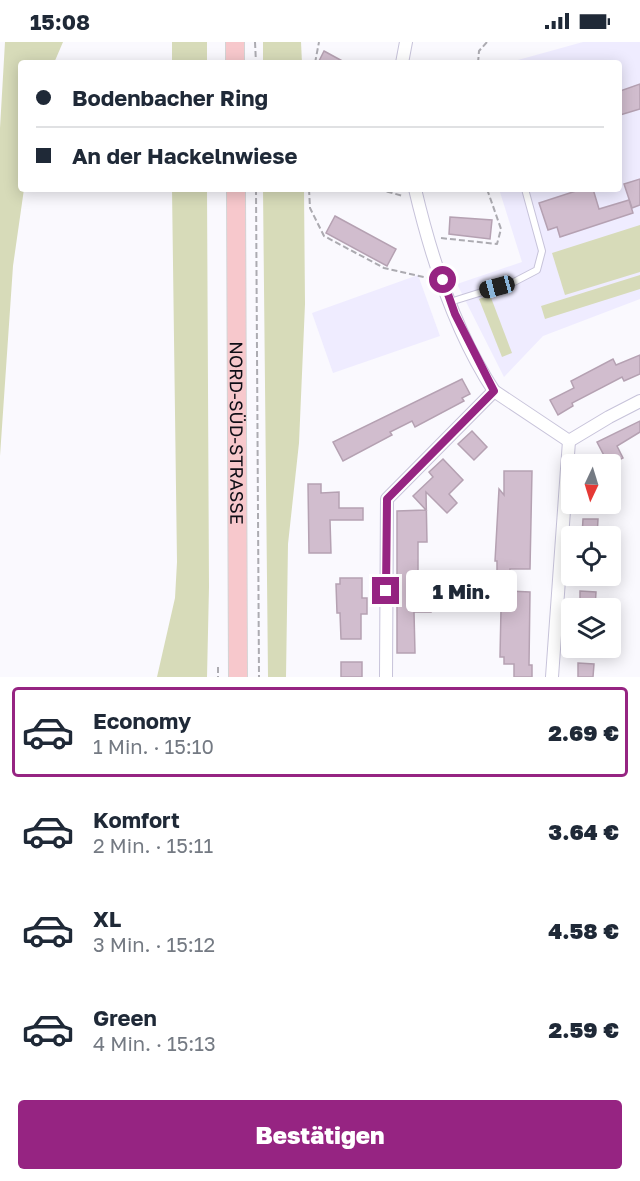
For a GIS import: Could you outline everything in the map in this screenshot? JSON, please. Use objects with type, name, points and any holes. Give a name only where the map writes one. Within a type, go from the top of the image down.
[{"type":"main road","points":[[235,42],[235,60]]},
{"type":"main road","name":"NORD-SÜD-STRASSE","points":[[236,192],[238,677]]},
{"type":"street","points":[[403,60],[406,42]]},
{"type":"street","points":[[416,194],[450,302],[494,391],[569,441]]},
{"type":"street","points":[[386,677],[387,499],[494,391]]},
{"type":"street","points":[[569,441],[640,401]]},
{"type":"street","points":[[552,677],[569,441]]},
{"type":"lane","points":[[450,302],[513,282],[537,270],[543,251],[526,192]]},
{"type":"path","points":[[255,42],[256,60]]},
{"type":"path","points":[[316,60],[319,42]]},
{"type":"path","points":[[478,60],[479,51],[487,42]]},
{"type":"path","points":[[256,192],[259,677]]},
{"type":"path","points":[[309,192],[310,208],[324,236],[384,268],[443,280]]},
{"type":"path","points":[[401,192],[416,194]]},
{"type":"path","points":[[429,237],[497,244],[501,229],[488,192]]},
{"type":"path","points":[[218,667],[218,677]]},
{"type":"shaded area","points":[[583,42],[640,42],[640,299],[543,336],[504,377],[457,284],[522,262],[500,192],[622,192],[622,60],[518,60]]},
{"type":"shaded area","points":[[418,275],[440,336],[333,373],[312,313]]},
{"type":"green space","points":[[5,42],[63,42],[55,60],[18,60],[18,192],[24,192],[13,266],[0,456],[0,128]]},
{"type":"green space","points":[[172,42],[207,42],[207,60],[172,60]]},
{"type":"green space","points":[[263,42],[301,42],[302,60],[263,60]]},
{"type":"green space","points":[[172,192],[207,192],[209,587],[207,677],[157,677],[175,598],[177,562]]},
{"type":"green space","points":[[263,192],[304,192],[305,304],[299,443],[288,544],[286,677],[268,677]]},
{"type":"green space","points":[[640,225],[640,272],[565,295],[552,253]]},
{"type":"green space","points":[[640,275],[640,289],[545,319],[541,306]]},
{"type":"green space","points":[[490,295],[512,353],[502,357],[479,299]]},
{"type":"building","points":[[324,51],[340,60],[320,60]]},
{"type":"building","points":[[640,84],[640,109],[622,114],[622,90]]},
{"type":"building","points":[[640,179],[640,205],[632,208],[624,184]]},
{"type":"building","points":[[573,192],[594,192],[599,209],[629,200],[633,213],[560,237],[557,227],[548,230],[539,203]]},
{"type":"building","points":[[335,216],[396,249],[387,266],[326,233]]},
{"type":"building","points":[[450,217],[492,220],[490,239],[449,234]]},
{"type":"building","points":[[640,355],[640,374],[624,381],[622,377],[572,403],[573,406],[558,415],[550,400],[574,388],[571,381],[613,359],[616,365]]},
{"type":"building","points":[[462,379],[470,394],[462,398],[464,401],[415,427],[412,421],[390,432],[392,435],[343,461],[333,442]]},
{"type":"building","points":[[640,421],[640,432],[617,446],[621,454],[603,454],[597,442]]},
{"type":"building","points":[[472,431],[487,447],[474,460],[458,444]]},
{"type":"building","points":[[443,459],[463,480],[449,494],[457,503],[447,513],[426,492],[427,542],[418,542],[418,576],[431,576],[431,612],[414,612],[415,653],[397,653],[397,511],[426,510],[413,496],[433,477],[429,472]]},
{"type":"building","points":[[504,471],[532,471],[530,569],[510,569],[510,577],[497,576],[497,561],[495,561],[499,489],[504,495]]},
{"type":"building","points":[[308,484],[321,484],[321,493],[339,492],[339,508],[363,508],[363,520],[330,520],[331,553],[309,553]]},
{"type":"building","points":[[583,519],[598,519],[598,526],[583,526]]},
{"type":"building","points":[[340,578],[362,578],[362,598],[367,598],[367,614],[361,614],[361,639],[341,639],[336,584],[340,584]]},
{"type":"building","points":[[507,591],[530,592],[529,665],[532,665],[532,677],[514,677],[514,664],[504,664],[504,657],[500,657],[501,609],[506,609]]},
{"type":"building","points":[[580,591],[596,592],[596,598],[580,598]]},
{"type":"building","points":[[341,662],[362,662],[362,677],[341,677]]},
{"type":"building","points":[[578,663],[594,664],[593,677],[578,677]]},
{"type":"route","points":[[386,591],[385,505],[387,499],[494,391],[486,380],[455,314],[443,280]]}]
